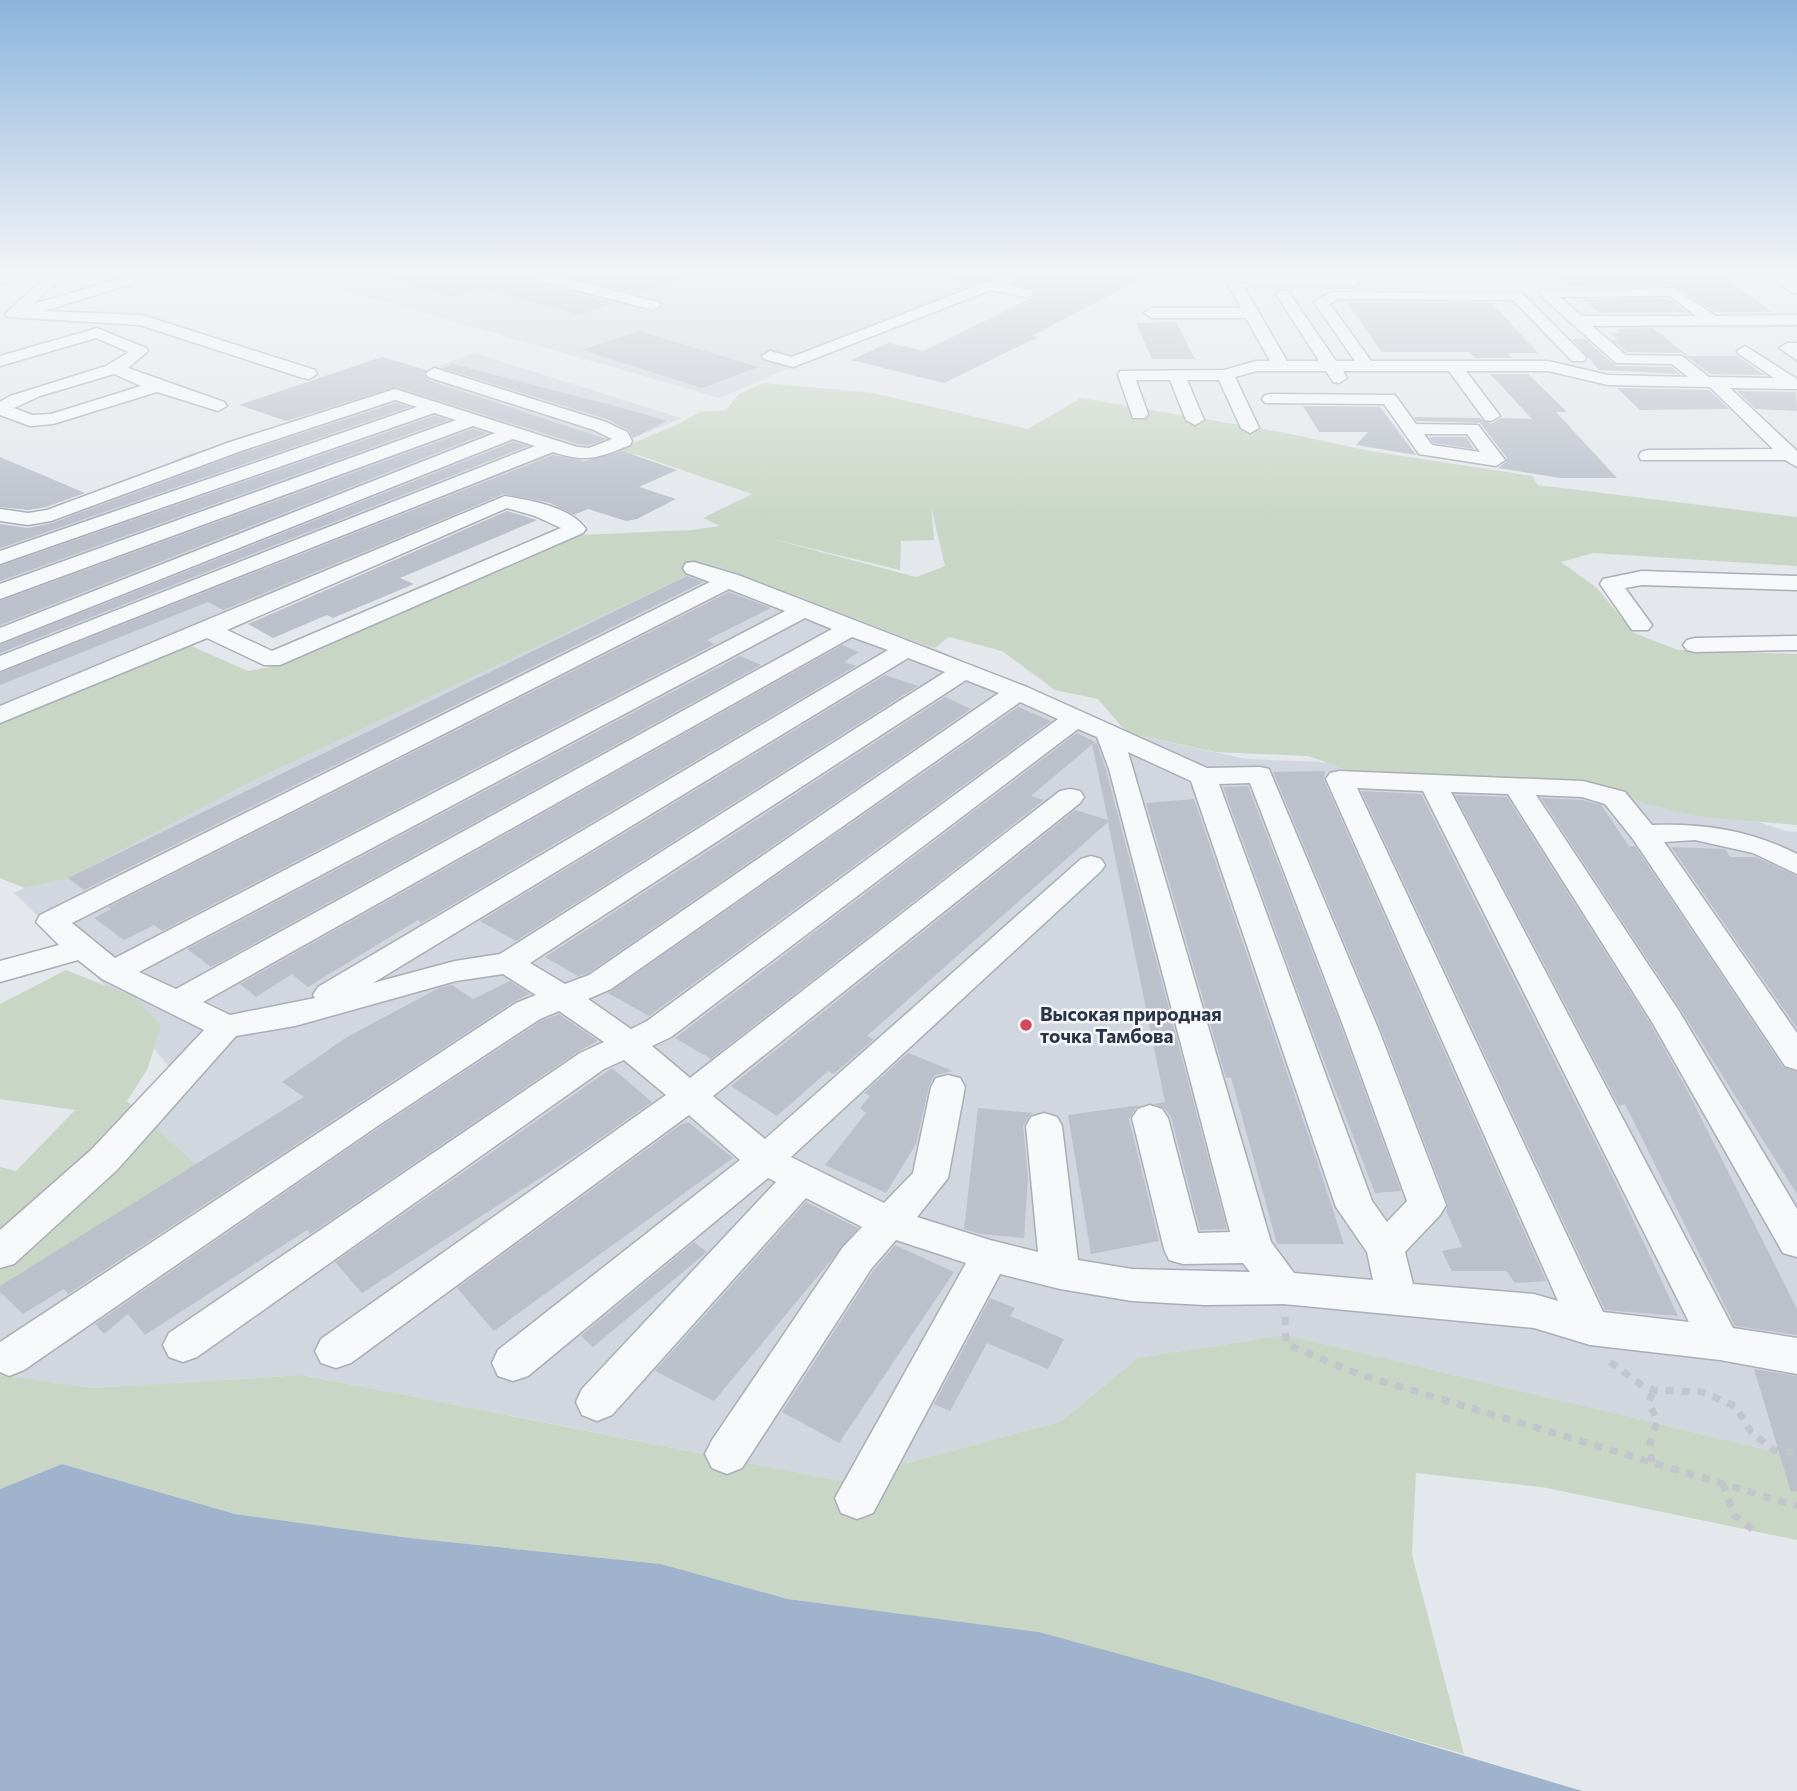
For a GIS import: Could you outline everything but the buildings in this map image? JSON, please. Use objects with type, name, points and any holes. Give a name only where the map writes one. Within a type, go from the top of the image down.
[{"type":"lane","points":[[0,361],[19,356]]},
{"type":"lane","points":[[137,356],[113,368],[15,397],[0,409],[30,421],[53,419],[157,386]]},
{"type":"lane","points":[[252,356],[309,374]]},
{"type":"lane","points":[[770,356],[793,362],[809,356]]},
{"type":"lane","points":[[1275,356],[1282,367]]},
{"type":"lane","points":[[1325,356],[1350,399]]},
{"type":"lane","points":[[1359,356],[1365,364]]},
{"type":"lane","points":[[1617,356],[1622,360],[1634,356]]},
{"type":"lane","points":[[1678,356],[1793,458]]},
{"type":"lane","points":[[1752,356],[1795,384]]},
{"type":"lane","points":[[1453,365],[1491,416]]},
{"type":"lane","points":[[1139,414],[1126,375],[1225,375],[1256,366],[1548,366],[1608,380],[1795,384]]},
{"type":"lane","points":[[113,368],[218,406]]},
{"type":"lane","points":[[0,514],[28,519],[51,515],[237,446],[395,394],[575,453],[591,454],[619,444],[623,439],[600,426],[433,373]]},
{"type":"lane","points":[[1176,375],[1195,420]]},
{"type":"lane","points":[[1225,375],[1250,428]]},
{"type":"lane","points":[[1271,399],[1389,399],[1412,429]]},
{"type":"lane","points":[[0,558],[433,407]]},
{"type":"lane","points":[[0,592],[472,420]]},
{"type":"lane","points":[[0,636],[511,433]]},
{"type":"lane","points":[[0,664],[552,446]]},
{"type":"lane","points":[[1648,456],[1793,458]]},
{"type":"lane","points":[[0,715],[208,630],[505,502],[522,504],[566,522],[576,529],[272,660],[208,630]]},
{"type":"lane","points":[[694,568],[1018,692],[1203,776],[1260,775],[1361,1028],[1427,1205],[1385,1248]]},
{"type":"lane","points":[[1640,625],[1611,584],[1642,578],[1797,583]]},
{"type":"lane","points":[[730,580],[51,922],[113,972],[226,1027],[295,1015],[455,971],[508,963],[964,671]]},
{"type":"lane","points":[[113,972],[804,610]]},
{"type":"lane","points":[[175,1004],[851,628]]},
{"type":"lane","points":[[1695,645],[1797,643]]},
{"type":"lane","points":[[295,1015],[907,649]]},
{"type":"lane","points":[[9,1358],[367,1115],[528,1011],[600,982],[1018,692]]},
{"type":"lane","points":[[183,1345],[592,1061],[659,1030],[1076,718]]},
{"type":"lane","points":[[1108,733],[1122,769],[1253,1247],[1283,1288]]},
{"type":"lane","points":[[1203,776],[1355,1207],[1385,1248],[1398,1298]]},
{"type":"lane","points":[[1590,1328],[1339,779],[1583,789],[1615,798],[1644,834],[1797,1058]]},
{"type":"lane","points":[[1432,782],[1720,1343]]},
{"type":"lane","points":[[1516,786],[1667,1019],[1797,1242]]},
{"type":"lane","points":[[336,1351],[690,1096],[1070,797]]},
{"type":"lane","points":[[1644,834],[1695,832],[1762,847],[1797,865]]},
{"type":"lane","points":[[513,1363],[765,1160],[1091,864]]},
{"type":"lane","points":[[0,972],[83,947]]},
{"type":"lane","points":[[508,963],[564,997],[630,1044],[765,1160],[889,1223],[990,1256],[1060,1273],[1132,1285],[1205,1289],[1283,1288],[1534,1311],[1590,1328],[1720,1343],[1797,1356]]},
{"type":"lane","points":[[0,1253],[104,1160],[226,1027]]},
{"type":"lane","points":[[727,1454],[857,1258],[930,1178],[948,1087]]},
{"type":"lane","points":[[1150,1118],[1183,1249],[1253,1247]]},
{"type":"lane","points":[[1044,1126],[1060,1273]]},
{"type":"lane","points":[[597,1402],[801,1179]]},
{"type":"lane","points":[[857,1499],[990,1256]]},
{"type":"path","points":[[1283,1288],[1286,1344],[1361,1374],[1797,1506]]},
{"type":"path","points":[[1590,1328],[1606,1359],[1643,1386],[1654,1390],[1702,1392],[1735,1406],[1751,1432],[1773,1450],[1797,1453]]},
{"type":"path","points":[[1652,1462],[1650,1443],[1657,1422],[1649,1401],[1654,1390]]},
{"type":"path","points":[[1723,1484],[1734,1515],[1756,1532]]},
{"type":"shaded area","points":[[467,356],[482,356],[681,418],[0,710],[0,547],[51,527],[104,496],[184,456],[274,427]]},
{"type":"shaded area","points":[[573,356],[817,356],[720,398]]},
{"type":"shaded area","points":[[712,564],[921,641],[1089,725],[1246,759],[1608,773],[1786,831],[1797,832],[1797,1457],[1287,1335],[1137,1358],[1062,1421],[840,1481],[304,1375],[92,1388],[0,1375],[0,1235],[173,1072],[88,965],[14,893]]},
{"type":"green space","points":[[763,383],[873,393],[1028,429],[1081,398],[1281,432],[1370,451],[1532,476],[1538,485],[1797,517],[1797,566],[1593,553],[1561,562],[1597,588],[1634,633],[1678,650],[1797,654],[1797,825],[1704,817],[1647,804],[1606,787],[1355,772],[1308,756],[1216,752],[1127,733],[1098,699],[1055,690],[1002,651],[949,637],[935,648],[712,564],[252,781],[68,878],[25,888],[0,878],[0,722],[189,645],[248,671],[270,667],[578,535],[692,530],[720,526],[703,518],[752,494],[635,454],[519,500],[510,495],[676,425],[700,412],[726,410],[739,394]],"holes":[[[931,507],[945,566],[916,577],[768,538],[900,570],[901,541],[934,540]]]},
{"type":"green space","points":[[66,970],[134,997],[161,1025],[148,1068],[127,1101],[196,1165],[0,1297],[0,1167],[16,1171],[75,1110],[0,1099],[0,1004]]},
{"type":"green space","points":[[1287,1335],[1797,1457],[1797,1540],[1542,1487],[1416,1473],[1412,1555],[1464,1754],[1039,1632],[788,1599],[661,1564],[410,1538],[235,1514],[62,1464],[0,1489],[0,1375],[92,1388],[303,1375],[840,1481],[1062,1421],[1137,1358]]},
{"type":"water","points":[[62,1464],[235,1514],[410,1538],[661,1564],[788,1599],[1039,1632],[1192,1674],[1582,1791],[0,1791],[0,1489]]},
{"type":"place","name":"Высокая природная точка Тамбова","points":[[1026,1025]]}]
